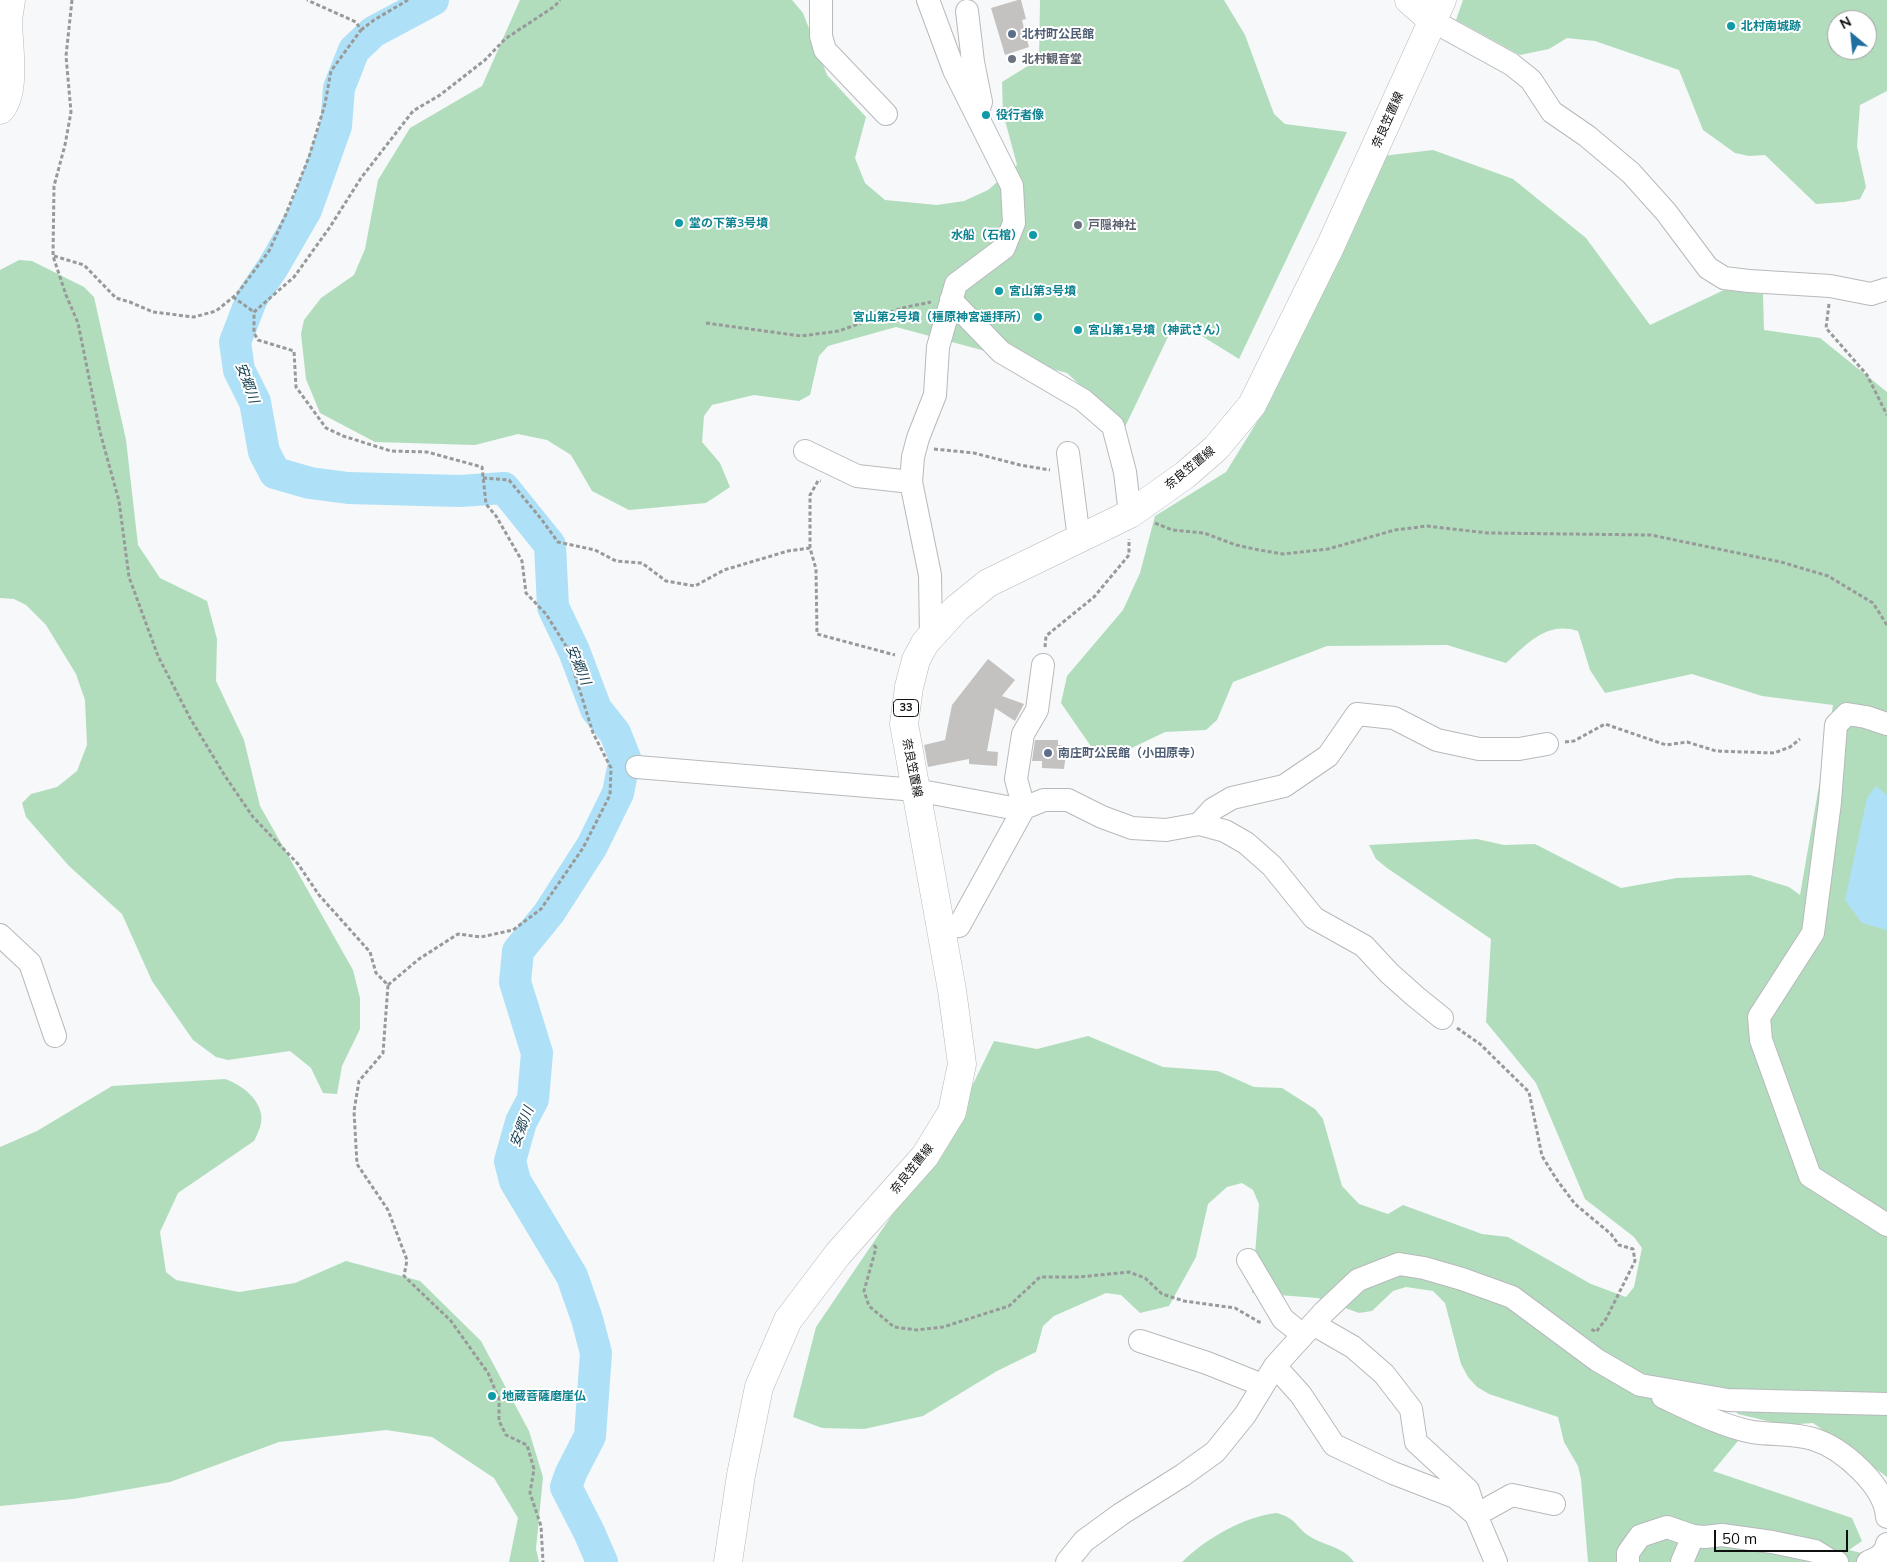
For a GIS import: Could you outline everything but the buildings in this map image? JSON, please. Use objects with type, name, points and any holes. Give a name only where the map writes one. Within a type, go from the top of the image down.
[{"type":"main road","points":[[0,110],[4,106],[11,79],[8,19],[10,0]]},
{"type":"main road","points":[[1409,0],[1438,10]]},
{"type":"main road","name":"奈良笠置線","points":[[728,1562],[741,1475],[759,1387],[788,1320],[838,1254],[926,1156],[952,1112],[962,1064],[952,990],[904,724],[908,688],[916,660],[924,643],[956,609],[988,583],[1130,514],[1185,475],[1216,448],[1252,405],[1330,247],[1438,10]]},
{"type":"street","points":[[821,0],[821,36],[825,50],[886,114]]},
{"type":"street","points":[[928,0],[954,70],[1012,186],[1014,223],[1004,248],[956,284],[938,347],[935,396],[916,446],[911,482],[930,575],[931,636]]},
{"type":"street","points":[[1438,10],[1531,80],[1552,112],[1587,136],[1631,173],[1666,212],[1708,268],[1724,278],[1830,286],[1872,294],[1887,289]]},
{"type":"street","points":[[967,11],[973,62],[981,102],[976,114]]},
{"type":"street","points":[[952,300],[1001,352],[1083,400],[1113,426],[1125,472],[1130,514]]},
{"type":"street","points":[[805,451],[857,476],[911,482]]},
{"type":"street","points":[[1069,463],[1079,539]]},
{"type":"street","points":[[941,928],[959,926],[1024,808],[1016,779],[1023,734],[1037,710],[1043,665]]},
{"type":"street","points":[[1199,824],[1214,809],[1232,798],[1284,786],[1328,756],[1357,714],[1394,718],[1437,740],[1479,749],[1519,749],[1547,744]]},
{"type":"street","points":[[1887,724],[1866,717],[1847,714],[1836,725],[1830,802],[1813,933],[1759,1017],[1762,1040],[1810,1176],[1887,1225]]},
{"type":"street","points":[[637,767],[916,790],[1012,808],[1024,808],[1044,800],[1068,800],[1102,817],[1132,828],[1166,830],[1199,824],[1225,831],[1246,843],[1272,866],[1293,889],[1314,918],[1364,946],[1396,979],[1442,1018]]},
{"type":"street","points":[[0,935],[30,963],[55,1036]]},
{"type":"street","points":[[1248,1260],[1283,1319],[1353,1347],[1384,1374],[1411,1410],[1416,1442],[1468,1490],[1476,1515],[1496,1562]]},
{"type":"street","points":[[1067,1562],[1084,1541],[1215,1452],[1245,1415],[1275,1366],[1308,1329],[1358,1280],[1399,1264],[1424,1268],[1462,1279],[1512,1297],[1597,1360],[1640,1386],[1688,1409],[1752,1432],[1782,1433],[1814,1439],[1833,1448],[1851,1462],[1874,1485],[1887,1517]]},
{"type":"street","points":[[1140,1341],[1207,1363],[1262,1385]]},
{"type":"street","points":[[1275,1366],[1301,1395],[1334,1446],[1393,1473],[1455,1496],[1476,1515]]},
{"type":"street","points":[[1640,1386],[1728,1400],[1887,1404]]},
{"type":"street","points":[[1476,1515],[1512,1495],[1554,1504]]},
{"type":"street","points":[[1628,1562],[1628,1553],[1640,1536],[1667,1527],[1693,1536],[1722,1535],[1816,1551],[1831,1561],[1837,1562]]},
{"type":"street","points":[[1682,1562],[1693,1536]]},
{"type":"street","points":[[1868,1562],[1880,1557],[1887,1544]]},
{"type":"path","points":[[72,0],[66,56],[70,112],[65,145],[54,186],[53,256],[78,323],[100,432],[119,501],[129,577],[158,656],[190,718],[253,817],[298,864],[319,896],[370,952],[376,973],[388,985]]},
{"type":"path","points":[[306,0],[356,22],[361,30]]},
{"type":"path","points":[[53,256],[84,265],[116,298],[153,312],[194,317],[216,311],[237,294],[269,251],[309,157],[325,104],[331,71],[361,30],[408,0]]},
{"type":"path","points":[[543,1562],[540,1526],[530,1493],[534,1469],[527,1445],[506,1435],[499,1421],[499,1399],[488,1372],[451,1321],[404,1276],[407,1260],[388,1210],[357,1164],[354,1111],[359,1081],[383,1053],[388,985],[419,959],[458,934],[481,937],[513,930],[541,908],[583,848],[610,795],[611,768],[593,733],[566,646],[546,614],[526,593],[522,561],[501,524],[486,504],[482,466],[427,452],[391,451],[344,436],[326,428],[296,387],[294,351],[258,340],[254,333],[254,312],[294,277],[330,227],[361,178],[413,111],[440,95],[485,60],[505,40],[555,6],[560,0]]},
{"type":"path","points":[[1830,286],[1826,328],[1867,375],[1887,415]]},
{"type":"path","points":[[233,297],[254,312]]},
{"type":"path","points":[[706,323],[801,336],[839,331],[902,308],[952,300]]},
{"type":"path","points":[[916,446],[974,453],[1020,465],[1069,463]]},
{"type":"path","points":[[484,478],[509,480],[558,542],[595,550],[616,560],[642,563],[666,581],[695,586],[724,570],[788,551],[810,548]]},
{"type":"path","points":[[827,481],[818,481],[810,495],[810,548],[816,569],[817,634],[916,660]]},
{"type":"path","points":[[1043,665],[1046,636],[1094,597],[1130,555],[1128,532],[1130,514],[1172,530],[1204,533],[1236,545],[1283,554],[1328,549],[1395,530],[1427,526],[1488,533],[1651,535],[1772,560],[1828,576],[1873,604],[1887,626]]},
{"type":"path","points":[[1547,744],[1574,741],[1605,724],[1666,745],[1687,742],[1716,751],[1752,754],[1774,753],[1790,747],[1800,739]]},
{"type":"path","points":[[1442,1018],[1480,1044],[1529,1092],[1542,1156],[1557,1180],[1575,1204],[1611,1234],[1619,1245],[1633,1249],[1635,1261],[1606,1319],[1596,1332],[1588,1327]]},
{"type":"path","points":[[871,1240],[876,1248],[864,1291],[869,1306],[894,1327],[918,1330],[943,1327],[1009,1306],[1040,1277],[1079,1277],[1129,1272],[1145,1278],[1162,1294],[1184,1301],[1235,1308],[1259,1322],[1283,1319]]},
{"type":"green space","points":[[520,0],[792,0],[803,13],[827,75],[866,117],[855,158],[865,183],[885,200],[937,205],[964,201],[988,190],[1017,165],[1003,113],[1002,82],[1039,59],[1040,0],[1224,0],[1245,35],[1274,114],[1285,124],[1347,132],[1239,359],[1176,320],[1125,427],[1067,373],[896,327],[828,346],[819,356],[810,395],[799,401],[754,395],[712,405],[704,416],[702,442],[720,463],[730,487],[706,503],[629,510],[592,491],[571,455],[547,440],[518,434],[475,445],[375,442],[320,413],[306,379],[301,334],[304,320],[321,298],[354,275],[365,249],[378,180],[410,128],[482,86]]},
{"type":"green space","points":[[1463,0],[1887,0],[1887,91],[1860,105],[1857,146],[1866,187],[1860,199],[1844,202],[1816,204],[1765,155],[1749,156],[1735,153],[1703,130],[1679,70],[1595,41],[1567,38],[1549,49],[1520,55],[1456,20]]},
{"type":"green space","points":[[1433,150],[1513,179],[1586,238],[1650,325],[1724,290],[1763,294],[1764,330],[1820,338],[1887,392],[1887,1477],[1813,1423],[1784,1425],[1738,1414],[1718,1393],[1684,1417],[1738,1441],[1713,1471],[1852,1518],[1862,1541],[1849,1550],[1887,1559],[1887,1562],[1588,1562],[1581,1479],[1578,1466],[1564,1442],[1558,1417],[1489,1394],[1477,1387],[1468,1377],[1461,1364],[1445,1303],[1433,1291],[1406,1287],[1393,1291],[1372,1311],[1359,1313],[1318,1298],[1252,1293],[1259,1204],[1253,1190],[1242,1183],[1227,1187],[1208,1204],[1196,1257],[1169,1306],[1140,1313],[1121,1295],[1106,1293],[1054,1316],[1043,1326],[1036,1352],[997,1371],[923,1416],[864,1429],[822,1428],[793,1417],[816,1327],[953,1125],[994,1041],[1037,1049],[1088,1036],[1163,1067],[1218,1071],[1254,1087],[1282,1088],[1315,1109],[1323,1119],[1342,1186],[1359,1204],[1388,1214],[1403,1205],[1482,1234],[1508,1237],[1591,1284],[1626,1297],[1634,1287],[1642,1248],[1634,1237],[1585,1199],[1536,1083],[1486,1022],[1491,939],[1387,868],[1376,859],[1369,845],[1477,839],[1504,845],[1535,844],[1621,888],[1677,878],[1750,875],[1789,887],[1800,895],[1833,705],[1762,696],[1692,674],[1605,693],[1590,670],[1578,631],[1567,629],[1547,631],[1530,641],[1506,663],[1447,645],[1327,646],[1233,682],[1217,720],[1206,730],[1165,732],[1115,756],[1099,758],[1061,703],[1067,676],[1123,610],[1140,573],[1155,516],[1226,472],[1260,417],[1382,156]]},
{"type":"green space","points":[[19,260],[32,261],[84,287],[94,297],[126,440],[138,545],[160,578],[207,601],[217,639],[216,681],[244,740],[260,806],[353,970],[360,998],[360,1029],[342,1066],[337,1094],[323,1093],[311,1068],[290,1051],[228,1060],[216,1057],[193,1040],[152,981],[122,914],[69,866],[26,817],[22,803],[31,794],[57,787],[77,771],[87,745],[85,700],[76,674],[46,625],[26,605],[14,599],[0,598],[0,270]]},
{"type":"green space","points":[[225,1079],[237,1084],[248,1092],[256,1102],[261,1114],[260,1128],[254,1141],[178,1193],[160,1232],[166,1272],[176,1280],[239,1292],[295,1283],[346,1261],[420,1281],[481,1341],[529,1431],[543,1477],[536,1549],[539,1562],[509,1562],[518,1518],[494,1478],[432,1437],[386,1430],[279,1442],[170,1482],[73,1499],[0,1506],[0,1147],[37,1131],[112,1086]]},
{"type":"green space","points":[[1277,1513],[1292,1520],[1309,1536],[1339,1549],[1354,1562],[1182,1562],[1202,1545],[1226,1530],[1252,1519]]},
{"type":"water","points":[[1876,786],[1887,795],[1887,930],[1862,923],[1845,900],[1867,798]]},
{"type":"waterway","name":"安郷川","points":[[433,0],[373,32],[354,50],[339,88],[336,126],[306,210],[273,267],[252,298],[235,342],[239,370],[255,402],[264,452],[275,473],[310,483],[348,488],[460,491],[504,488],[550,545],[553,607],[574,651],[596,709],[615,733],[625,758],[618,793],[592,846],[549,913],[518,951],[515,982],[537,1053],[533,1099],[521,1122],[510,1161],[515,1181],[572,1276],[587,1319],[596,1353],[590,1436],[566,1487],[602,1562]]},
{"type":"place","name":"北村南城跡","points":[[1731,26]]},
{"type":"place","name":"北村町公民館","points":[[1012,34]]},
{"type":"place","name":"北村観音堂","points":[[1012,59]]},
{"type":"place","name":"役行者像","points":[[986,115]]},
{"type":"place","name":"堂の下第3号墳","points":[[679,223]]},
{"type":"place","name":"戸隠神社","points":[[1078,225]]},
{"type":"place","name":"水船（石棺）","points":[[1033,235]]},
{"type":"place","name":"宮山第3号墳","points":[[999,291]]},
{"type":"place","name":"宮山第2号墳（橿原神宮遥拝所）","points":[[1038,317]]},
{"type":"place","name":"宮山第1号墳（神武さん）","points":[[1078,330]]},
{"type":"place","name":"南庄町公民館（小田原寺）","points":[[1048,753]]},
{"type":"place","name":"地蔵菩薩磨崖仏","points":[[492,1396]]}]
